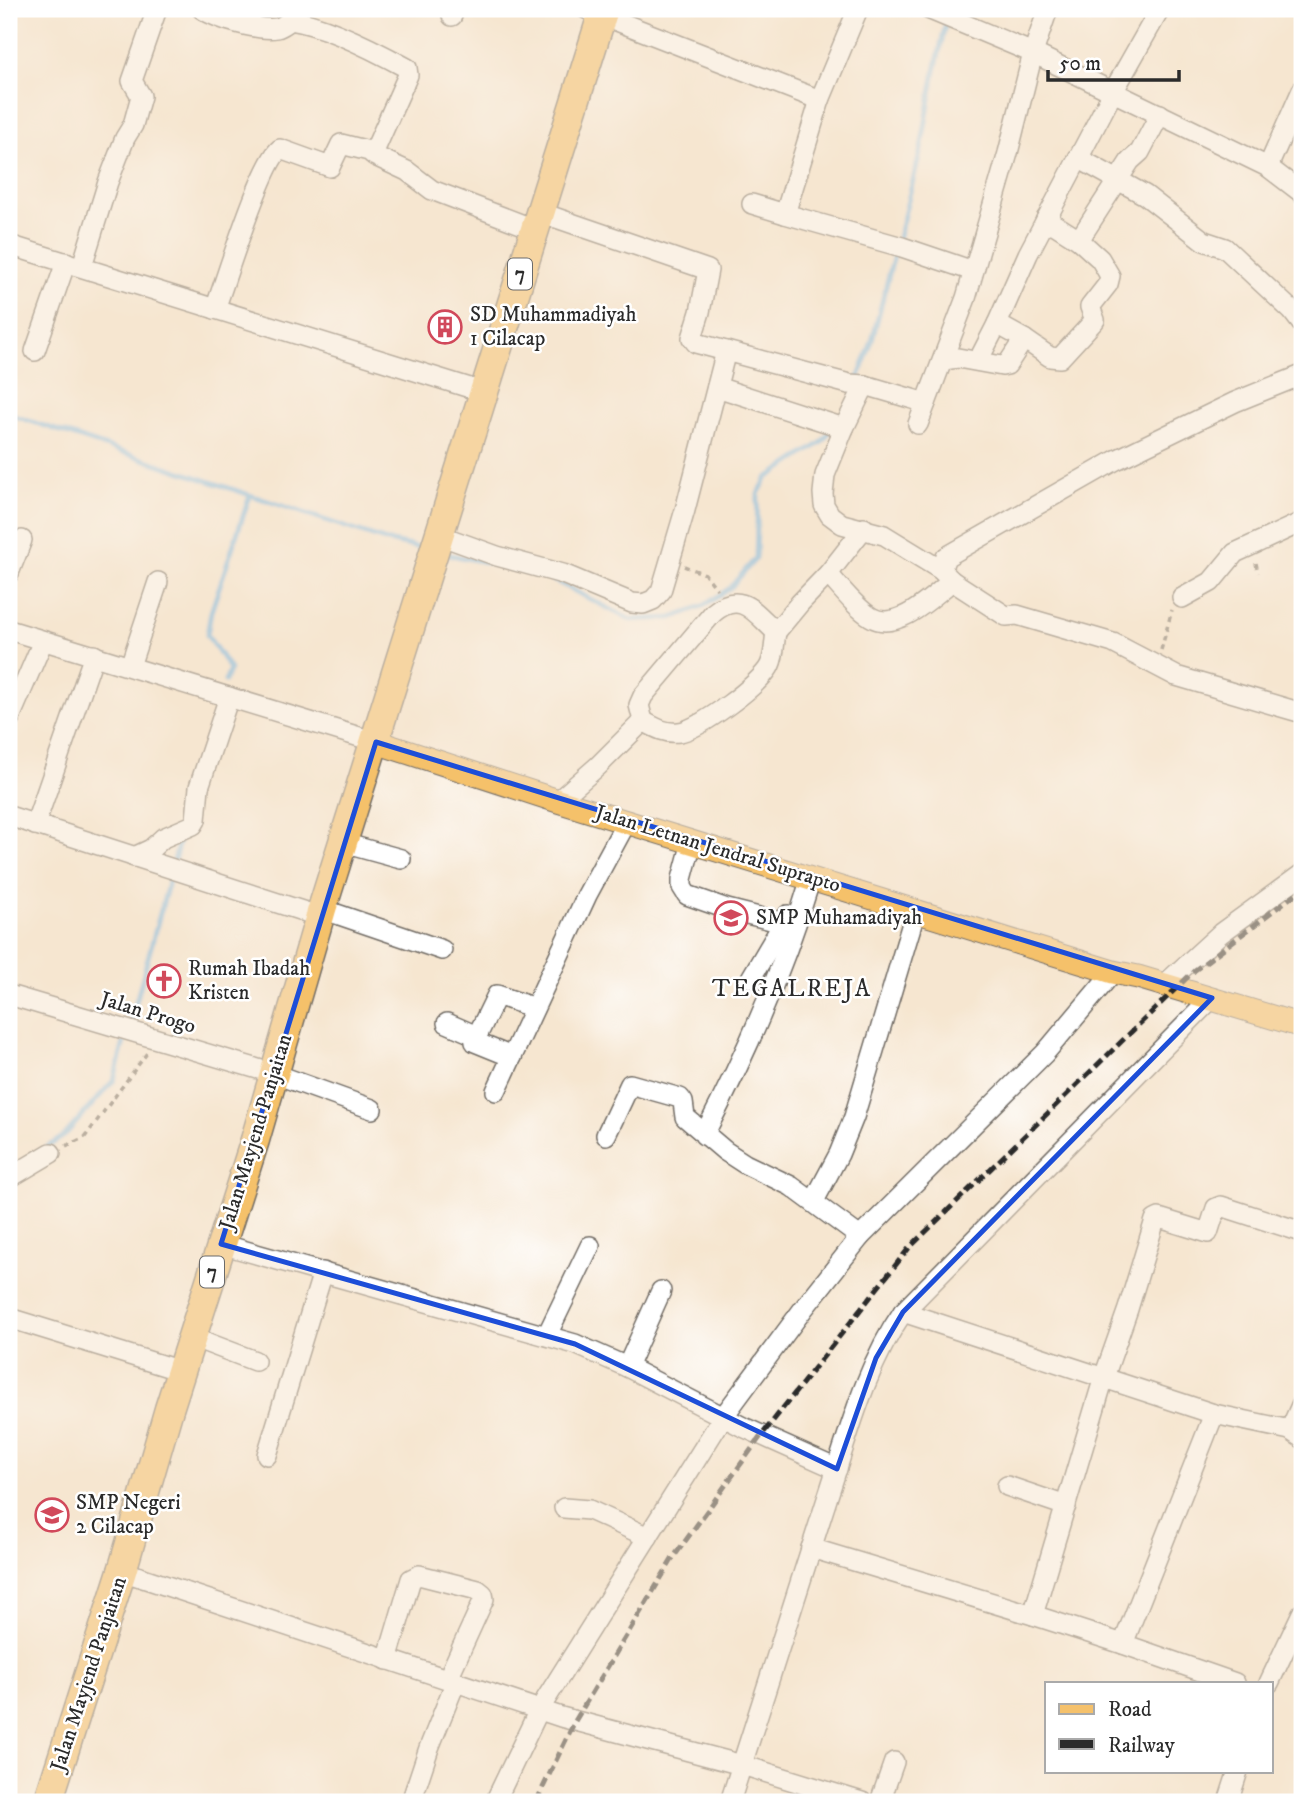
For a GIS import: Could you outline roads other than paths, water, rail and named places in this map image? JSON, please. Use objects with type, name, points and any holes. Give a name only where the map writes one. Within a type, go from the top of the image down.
[{"type":"highway","name":"7","points":[[376,742],[536,220],[597,10]]},
{"type":"highway","name":"Jalan Mayjend Panjaitan","points":[[48,1802],[122,1571],[181,1371],[376,742]]},
{"type":"main road","name":"Jalan Letnan Jendral Suprapto","points":[[376,742],[558,801],[1302,1026]]},
{"type":"street","points":[[35,351],[137,113],[141,96],[132,81],[157,9]]},
{"type":"street","points":[[202,9],[228,20],[261,27],[280,28],[291,20],[309,24],[339,35],[407,68],[408,75],[373,154]]},
{"type":"street","points":[[785,214],[820,100],[858,9]]},
{"type":"street","points":[[918,424],[966,298],[1008,153],[1032,53],[1048,9]]},
{"type":"street","points":[[978,362],[1046,219],[1160,9]]},
{"type":"street","points":[[597,10],[820,100]]},
{"type":"street","points":[[932,10],[1032,53],[1268,167],[1302,193]]},
{"type":"street","points":[[1268,167],[1302,90]]},
{"type":"street","points":[[1079,240],[1132,159],[1140,152],[1160,114]]},
{"type":"street","points":[[215,309],[256,195],[276,152],[280,149],[286,150],[330,167],[341,144],[373,154],[407,171],[432,190],[708,270],[692,338],[696,343],[926,403]]},
{"type":"street","points":[[1078,158],[1163,207],[1204,241],[1225,248],[1292,311],[1302,324]]},
{"type":"street","points":[[752,204],[973,271]]},
{"type":"street","points":[[997,324],[1050,357],[1060,358],[1095,320],[1089,308],[1108,284],[1110,276],[1100,259],[1079,240],[1046,219]]},
{"type":"street","points":[[9,245],[483,392]]},
{"type":"street","points":[[943,360],[958,358],[1007,365],[1024,339]]},
{"type":"street","points":[[438,537],[563,574],[632,603],[643,604],[653,600],[661,591],[670,561],[726,351]]},
{"type":"street","points":[[828,574],[868,615],[882,621],[902,618],[946,576],[946,557],[1116,460],[1235,402],[1302,375]]},
{"type":"street","points":[[859,385],[836,425],[822,493],[824,505],[830,515],[842,524],[884,535],[1006,616],[1017,615],[1113,643],[1176,676],[1302,713]]},
{"type":"street","points":[[717,387],[836,425]]},
{"type":"street","points":[[1182,597],[1211,582],[1236,553],[1302,522]]},
{"type":"street","points":[[775,640],[746,606],[736,601],[724,603],[643,696],[639,713],[643,721],[663,732],[680,733],[695,727],[748,690],[770,666],[775,640],[800,603],[828,574],[864,528]]},
{"type":"street","points":[[9,573],[22,540]]},
{"type":"street","points":[[130,666],[158,582]]},
{"type":"street","points":[[9,631],[376,742]]},
{"type":"street","points":[[9,720],[43,641]]},
{"type":"street","points":[[35,825],[94,655]]},
{"type":"street","points":[[134,857],[196,820],[199,787],[229,697]]},
{"type":"street","points":[[558,801],[643,721]]},
{"type":"street","points":[[9,816],[134,857],[442,950]]},
{"type":"street","points":[[496,1091],[587,895],[626,821]]},
{"type":"street","points":[[692,842],[682,879],[682,887],[687,895],[727,909],[783,923]]},
{"type":"street","points":[[343,843],[401,859]]},
{"type":"street","points":[[1163,986],[1222,933],[1302,874]]},
{"type":"street","points":[[751,978],[810,878]]},
{"type":"street","points":[[704,1135],[766,1006],[787,952],[810,878]]},
{"type":"street","points":[[814,1201],[839,1154],[854,1117],[916,910]]},
{"type":"street","points":[[495,1802],[539,1710],[723,1418],[860,1237],[1045,1053],[1113,971]]},
{"type":"street","name":"Jalan Progo","points":[[9,995],[275,1074],[372,1109]]},
{"type":"street","points":[[512,1057],[475,1042],[477,1036],[497,995],[534,1008]]},
{"type":"street","points":[[730,1802],[837,1469],[886,1336],[903,1312],[1212,998]]},
{"type":"street","points":[[447,1023],[477,1036]]},
{"type":"street","points":[[606,1135],[630,1084],[680,1098],[685,1117],[704,1135],[746,1164],[791,1186],[814,1201],[860,1237]]},
{"type":"street","points":[[9,1178],[51,1153]]},
{"type":"street","points":[[1033,1615],[1104,1377],[1157,1218],[1208,1233],[1216,1208],[1222,1206],[1302,1232]]},
{"type":"street","points":[[220,1244],[575,1344],[627,1367],[723,1418],[837,1469]]},
{"type":"street","points":[[547,1335],[590,1246]]},
{"type":"street","points":[[268,1455],[323,1272]]},
{"type":"street","points":[[627,1367],[661,1291]]},
{"type":"street","points":[[903,1312],[1214,1414],[1296,1434],[1302,1403]]},
{"type":"street","points":[[9,1318],[181,1371]]},
{"type":"street","points":[[192,1337],[255,1361]]},
{"type":"street","points":[[1123,1644],[1214,1414]]},
{"type":"street","points":[[1007,1486],[1066,1506]]},
{"type":"street","points":[[564,1508],[589,1510],[648,1537]]},
{"type":"street","points":[[811,1548],[1033,1615],[1232,1682]]},
{"type":"street","points":[[122,1571],[539,1710],[742,1765],[850,1801]]},
{"type":"street","points":[[387,1660],[414,1576],[478,1590],[483,1594],[484,1599],[452,1679],[411,1802]]},
{"type":"street","points":[[1269,1682],[1302,1613]]},
{"type":"street","points":[[880,1802],[894,1762]]},
{"type":"street","points":[[1228,1802],[1238,1772]]},
{"type":"waterway","points":[[858,379],[872,341],[921,149],[946,22]]},
{"type":"waterway","points":[[9,414],[387,541],[425,549]]},
{"type":"waterway","points":[[553,580],[631,620],[672,618],[705,605],[730,588],[756,558],[758,494],[767,478],[821,443],[833,428]]},
{"type":"waterway","points":[[225,681],[230,669],[207,635],[211,612],[250,495]]},
{"type":"waterway","points":[[441,553],[490,563]]},
{"type":"waterway","points":[[183,824],[189,800]]},
{"type":"waterway","points":[[174,861],[180,837]]},
{"type":"waterway","points":[[130,1024],[171,873]]},
{"type":"waterway","points":[[47,1147],[64,1136],[114,1080],[124,1042]]},
{"type":"railway","points":[[536,1802],[575,1721],[673,1558],[761,1436],[909,1248],[1195,970],[1302,889]]},
{"type":"place","name":"SD Muhammadiyah 1 Cilacap","points":[[445,327]]},
{"type":"place","name":"SMP Muhamadiyah","points":[[731,918]]},
{"type":"place","name":"Rumah Ibadah Kristen","points":[[164,981]]},
{"type":"place","name":"SMP Negeri 2 Cilacap","points":[[52,1515]]},
{"type":"district","name":"TEGALREJA","points":[[792,989]]}]
